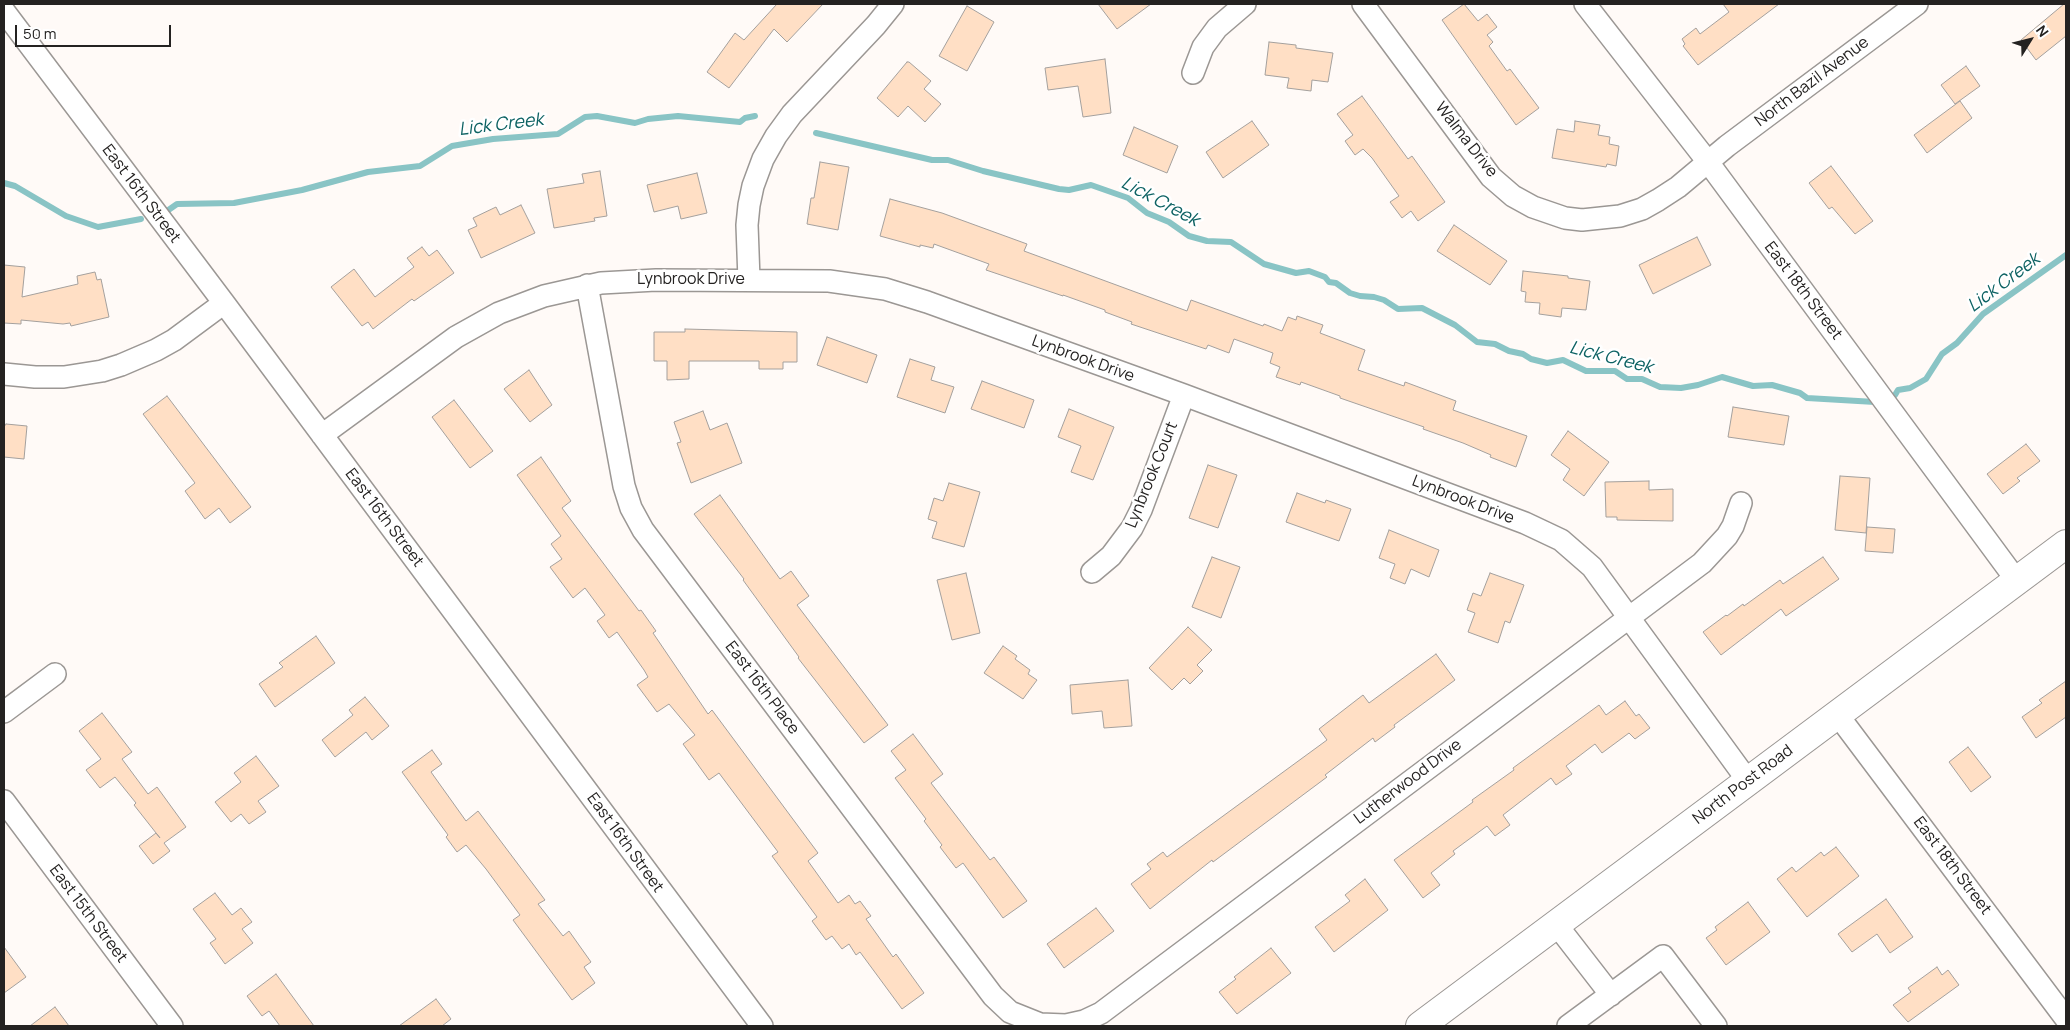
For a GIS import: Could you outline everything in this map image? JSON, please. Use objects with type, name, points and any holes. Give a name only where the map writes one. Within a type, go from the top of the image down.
[{"type":"main road","name":"North Post Road","points":[[1431,1023],[1556,924],[2066,544]]},
{"type":"street","points":[[749,280],[747,225],[749,205],[753,186],[763,159],[784,124],[876,25],[893,4]]},
{"type":"street","points":[[1193,72],[1203,47],[1217,28],[1245,4]]},
{"type":"street","name":"Walma Drive","points":[[1363,4],[1491,176],[1513,196],[1533,207],[1565,218],[1582,220],[1620,216],[1642,209],[1658,200],[1708,162]]},
{"type":"street","name":"East 18th Street","points":[[1585,4],[1708,162],[2017,581]]},
{"type":"street","name":"North Bazil Avenue","points":[[1708,162],[1917,4]]},
{"type":"street","name":"East 16th Street","points":[[4,11],[224,303],[762,1026]]},
{"type":"street","name":"Lynbrook Drive","points":[[322,435],[442,346],[474,326],[536,298],[587,285],[656,280],[829,281],[885,289],[928,302],[1184,395],[1543,531],[1561,540],[1585,559],[1748,781]]},
{"type":"street","name":"East 16th Place","points":[[587,285],[624,486],[643,530],[993,996],[1010,1012],[1033,1022],[1049,1025]]},
{"type":"street","points":[[4,374],[64,377],[102,371],[121,365],[174,340],[224,303]]},
{"type":"street","name":"Lynbrook Court","points":[[1092,572],[1116,550],[1132,528],[1141,510],[1184,395]]},
{"type":"street","name":"Lutherwood Drive","points":[[1049,1025],[1066,1025],[1101,1013],[1713,553],[1723,543],[1733,526],[1741,503]]},
{"type":"street","points":[[4,712],[55,674]]},
{"type":"street","name":"East 18th Street","points":[[1837,714],[2066,1018]]},
{"type":"street","name":"East 15th Street","points":[[4,801],[172,1026]]},
{"type":"street","points":[[1556,924],[1612,995]]},
{"type":"street","points":[[1568,1026],[1663,956],[1716,1026]]},
{"type":"building","points":[[777,4],[823,4],[787,42],[774,29],[729,88],[707,72],[735,33],[744,40]]},
{"type":"building","points":[[1098,4],[1151,4],[1117,29]]},
{"type":"building","points":[[1464,4],[1478,21],[1487,14],[1497,27],[1487,35],[1493,42],[1489,46],[1507,71],[1510,69],[1539,108],[1516,125],[1442,20]]},
{"type":"building","points":[[1723,4],[1779,4],[1698,65],[1683,46],[1685,44],[1682,39],[1696,28],[1700,34],[1729,12]]},
{"type":"building","points":[[2066,4],[2066,36],[2036,60],[2021,40]]},
{"type":"building","points":[[967,6],[994,22],[967,71],[939,56]]},
{"type":"building","points":[[1269,42],[1296,45],[1296,48],[1333,53],[1328,82],[1312,80],[1311,91],[1287,88],[1289,78],[1265,75]]},
{"type":"building","points":[[1105,59],[1111,113],[1083,117],[1078,86],[1048,90],[1045,68]]},
{"type":"building","points":[[907,62],[931,81],[924,89],[941,104],[925,122],[908,106],[898,117],[877,98]]},
{"type":"building","points":[[1966,66],[1980,86],[1955,104],[1941,85]]},
{"type":"building","points":[[1362,96],[1408,159],[1412,156],[1445,202],[1418,221],[1411,211],[1402,218],[1390,202],[1399,196],[1372,158],[1363,149],[1355,155],[1345,141],[1353,135],[1337,114]]},
{"type":"building","points":[[1960,101],[1972,118],[1927,153],[1914,135]]},
{"type":"building","points":[[1252,121],[1269,145],[1223,178],[1206,152]]},
{"type":"building","points":[[1575,121],[1600,125],[1598,135],[1610,137],[1609,144],[1619,146],[1616,166],[1607,164],[1606,167],[1552,158],[1557,129],[1574,132]]},
{"type":"building","points":[[1134,127],[1178,146],[1167,173],[1123,155]]},
{"type":"building","points":[[820,162],[849,167],[838,230],[807,224],[811,198],[814,198]]},
{"type":"building","points":[[1831,166],[1873,221],[1855,234],[1832,207],[1829,209],[1809,183]]},
{"type":"building","points":[[600,171],[607,216],[594,218],[595,221],[554,228],[547,189],[584,183],[582,174]]},
{"type":"building","points":[[697,173],[707,213],[681,219],[678,206],[654,212],[647,185]]},
{"type":"building","points":[[890,199],[942,213],[1027,244],[1024,251],[1187,311],[1191,300],[1282,331],[1288,317],[1296,320],[1297,316],[1323,325],[1320,333],[1365,350],[1358,370],[1404,386],[1405,382],[1456,401],[1453,410],[1527,436],[1516,467],[1490,457],[1491,455],[1463,443],[1423,429],[1424,427],[1340,398],[1340,396],[1301,382],[1300,385],[1276,377],[1280,367],[1270,363],[1273,353],[1234,339],[1229,353],[1208,345],[1206,349],[1131,324],[1132,322],[1105,312],[1105,310],[986,270],[989,264],[934,244],[933,248],[920,245],[920,247],[880,236]]},
{"type":"building","points":[[521,205],[535,233],[481,258],[468,230],[477,226],[473,218],[496,207],[500,215]]},
{"type":"building","points":[[1454,225],[1507,261],[1490,285],[1437,251]]},
{"type":"building","points":[[1697,237],[1711,265],[1653,294],[1639,265]]},
{"type":"building","points":[[422,247],[429,256],[437,250],[454,273],[414,301],[412,299],[373,329],[368,322],[362,326],[331,287],[354,269],[375,297],[414,267],[407,258]]},
{"type":"building","points":[[4,265],[25,267],[22,297],[78,284],[77,276],[95,272],[97,280],[101,279],[109,317],[71,326],[70,323],[21,320],[21,324],[4,323]]},
{"type":"building","points":[[1523,271],[1568,276],[1568,278],[1590,281],[1586,310],[1562,308],[1561,317],[1539,314],[1540,303],[1525,302],[1526,292],[1521,291]]},
{"type":"building","points":[[685,329],[797,332],[797,362],[783,362],[783,369],[759,369],[759,361],[689,361],[689,379],[667,380],[667,361],[654,361],[654,332],[685,332]]},
{"type":"building","points":[[827,337],[877,355],[867,383],[817,365]]},
{"type":"building","points":[[910,359],[935,367],[931,380],[954,387],[945,413],[897,397]]},
{"type":"building","points":[[529,370],[552,405],[530,422],[504,389]]},
{"type":"building","points":[[982,381],[1034,400],[1024,428],[971,409]]},
{"type":"building","points":[[167,396],[251,507],[230,523],[219,508],[205,519],[185,491],[195,483],[143,414]]},
{"type":"building","points":[[454,400],[493,451],[470,468],[432,417]]},
{"type":"building","points":[[1733,407],[1789,416],[1784,445],[1728,437]]},
{"type":"building","points":[[1069,409],[1114,427],[1093,480],[1071,472],[1081,446],[1058,437]]},
{"type":"building","points":[[703,411],[710,430],[727,423],[742,463],[691,483],[677,443],[681,442],[674,422]]},
{"type":"building","points":[[6,424],[27,426],[24,459],[4,457],[4,427]]},
{"type":"building","points":[[1568,431],[1609,462],[1584,496],[1563,480],[1570,469],[1551,455]]},
{"type":"building","points":[[2026,444],[2040,461],[2017,478],[2020,481],[2003,494],[1987,474]]},
{"type":"building","points":[[541,457],[571,501],[562,508],[656,631],[653,633],[708,714],[712,710],[818,853],[808,861],[838,903],[849,895],[855,904],[860,901],[871,916],[866,919],[893,957],[896,954],[924,993],[902,1009],[860,952],[856,955],[849,944],[842,949],[832,936],[826,940],[812,921],[817,917],[772,856],[778,852],[719,773],[709,780],[683,744],[695,735],[669,704],[657,712],[637,685],[648,677],[644,670],[617,632],[609,638],[597,621],[605,615],[585,588],[573,598],[550,567],[562,559],[551,544],[561,536],[517,475]]},
{"type":"building","points":[[1208,465],[1237,475],[1218,528],[1189,518]]},
{"type":"building","points":[[1840,476],[1870,478],[1866,533],[1835,530]]},
{"type":"building","points":[[1649,481],[1649,490],[1673,489],[1673,521],[1617,520],[1617,517],[1606,517],[1605,482]]},
{"type":"building","points":[[949,483],[980,492],[964,547],[932,538],[937,522],[928,519],[934,498],[943,501]]},
{"type":"building","points":[[1297,493],[1325,503],[1326,500],[1351,509],[1339,541],[1286,522]]},
{"type":"building","points":[[720,495],[780,579],[791,571],[809,596],[797,605],[888,725],[864,743],[798,658],[744,579],[694,514]]},
{"type":"building","points":[[1867,527],[1895,529],[1893,553],[1865,551]]},
{"type":"building","points":[[1389,530],[1439,550],[1429,577],[1411,569],[1405,584],[1390,578],[1395,564],[1379,558]]},
{"type":"building","points":[[1212,557],[1240,567],[1221,618],[1192,607]]},
{"type":"building","points":[[1823,557],[1839,579],[1786,616],[1781,609],[1721,655],[1703,632],[1780,580],[1783,584]]},
{"type":"building","points":[[966,573],[980,633],[952,640],[937,580]]},
{"type":"building","points":[[1490,573],[1524,585],[1510,623],[1505,621],[1498,643],[1468,632],[1475,613],[1467,610],[1473,593],[1481,596]]},
{"type":"building","points":[[1188,627],[1212,650],[1197,665],[1203,671],[1190,684],[1184,678],[1172,690],[1149,668]]},
{"type":"building","points":[[316,636],[335,663],[275,707],[259,684],[283,667],[279,663]]},
{"type":"building","points":[[1003,646],[1017,656],[1015,659],[1030,670],[1028,674],[1037,680],[1023,699],[984,673]]},
{"type":"building","points":[[1436,654],[1455,680],[1394,725],[1395,727],[1375,742],[1373,738],[1325,775],[1327,777],[1213,862],[1212,860],[1150,909],[1131,884],[1151,869],[1147,864],[1163,852],[1167,857],[1327,740],[1319,729],[1363,695],[1369,703]]},
{"type":"building","points":[[1128,680],[1132,726],[1104,728],[1102,711],[1072,714],[1070,685]]},
{"type":"building","points":[[2066,681],[2066,717],[2036,738],[2022,717],[2042,703],[2039,700]]},
{"type":"building","points":[[365,697],[389,726],[372,740],[366,732],[335,757],[322,740],[353,715],[349,710]]},
{"type":"building","points":[[1625,701],[1636,716],[1639,714],[1650,728],[1635,739],[1629,733],[1602,753],[1595,744],[1566,766],[1572,774],[1556,785],[1551,778],[1503,815],[1510,825],[1495,836],[1487,826],[1453,851],[1455,854],[1431,873],[1440,885],[1423,898],[1394,860],[1473,802],[1472,800],[1514,770],[1513,768],[1599,705],[1606,715]]},
{"type":"building","points":[[102,713],[132,752],[122,759],[148,794],[157,787],[186,827],[164,843],[170,851],[153,864],[139,846],[156,833],[160,838],[134,805],[136,803],[115,777],[100,788],[86,770],[101,759],[79,731]]},
{"type":"building","points":[[913,734],[943,774],[931,783],[990,860],[994,857],[1027,901],[1003,918],[963,863],[956,868],[924,821],[926,819],[895,778],[906,770],[891,751]]},
{"type":"building","points":[[1968,747],[1991,777],[1971,792],[1949,762]]},
{"type":"building","points":[[432,750],[442,764],[431,772],[466,821],[478,811],[545,900],[538,904],[563,936],[569,931],[591,962],[584,967],[595,983],[572,1000],[513,920],[520,915],[486,869],[466,845],[457,852],[446,837],[448,835],[402,772]]},
{"type":"building","points":[[256,756],[279,786],[258,801],[266,812],[249,824],[241,814],[231,822],[215,802],[241,782],[234,773]]},
{"type":"building","points":[[1836,847],[1859,876],[1807,917],[1777,879],[1792,867],[1796,872],[1821,852],[1824,856]]},
{"type":"building","points":[[1365,879],[1388,910],[1334,952],[1315,927],[1350,901],[1345,895]]},
{"type":"building","points":[[215,893],[232,915],[241,908],[252,922],[242,929],[253,943],[225,964],[210,943],[216,939],[193,909]]},
{"type":"building","points":[[1886,899],[1913,937],[1890,953],[1877,934],[1852,952],[1838,934]]},
{"type":"building","points":[[1748,902],[1770,932],[1726,965],[1706,938],[1717,930],[1715,927]]},
{"type":"building","points":[[1096,908],[1114,931],[1064,968],[1047,944]]},
{"type":"building","points":[[4,947],[26,977],[4,993]]},
{"type":"building","points":[[1271,948],[1291,973],[1237,1014],[1219,992],[1236,979],[1234,977]]},
{"type":"building","points":[[1937,967],[1942,975],[1948,970],[1959,985],[1908,1022],[1893,1005],[1911,992],[1908,988]]},
{"type":"building","points":[[276,974],[314,1026],[280,1026],[269,1011],[262,1016],[247,996]]},
{"type":"building","points":[[436,999],[451,1019],[442,1026],[399,1026]]},
{"type":"building","points":[[55,1007],[69,1026],[30,1026]]},
{"type":"waterway","name":"Lick Creek","points":[[167,211],[177,204],[234,203],[302,190],[368,172],[420,166],[452,146],[493,139],[558,134],[585,117],[597,116],[635,123],[648,119],[678,116],[740,122],[745,118],[755,116]]},
{"type":"waterway","name":"Lick Creek","points":[[816,133],[932,160],[948,160],[983,171],[1059,189],[1069,190],[1091,185],[1128,198],[1147,213],[1169,222],[1189,236],[1207,241],[1231,242],[1264,264],[1296,273],[1309,271],[1325,277],[1329,282],[1336,283],[1350,293],[1384,300],[1398,309],[1422,308],[1455,325],[1477,342],[1495,344],[1509,351],[1523,354],[1531,359],[1547,363],[1563,360],[1586,371],[1615,371],[1627,379],[1642,379],[1660,387],[1681,388],[1698,385],[1722,377],[1753,386],[1772,385],[1800,393],[1807,398],[1875,402]]},
{"type":"waterway","name":"Lick Creek","points":[[4,183],[15,186],[66,216],[98,227],[141,219]]},
{"type":"waterway","name":"Lick Creek","points":[[1895,395],[1898,390],[1910,388],[1926,379],[1942,354],[1957,343],[1983,314],[2066,255]]}]
